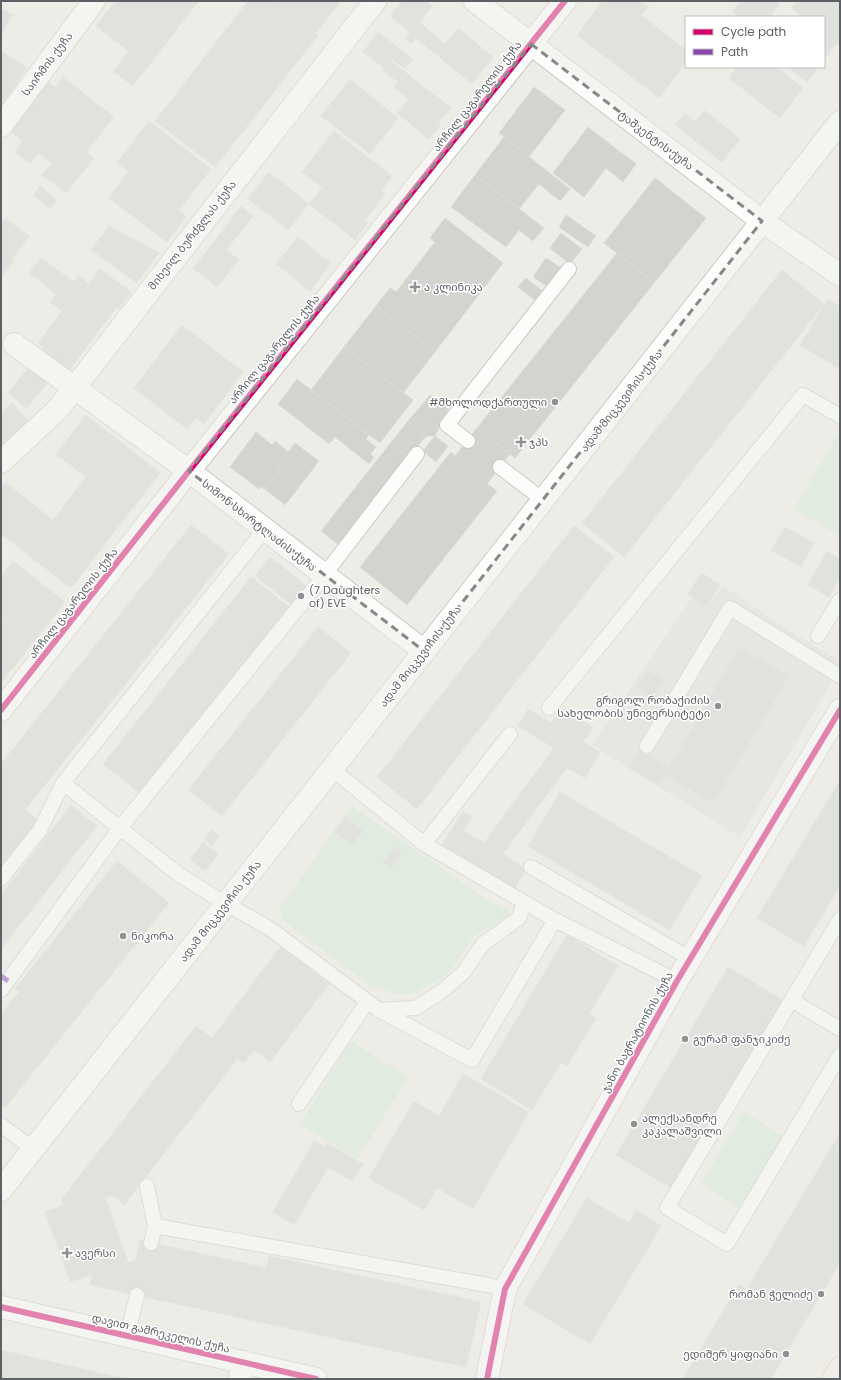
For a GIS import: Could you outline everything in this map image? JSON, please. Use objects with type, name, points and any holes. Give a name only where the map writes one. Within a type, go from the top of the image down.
[{"type":"main road","points":[[834,1379],[840,1368]]},
{"type":"street","name":"საირმის ქუჩა","points":[[1,126],[94,1]]},
{"type":"street","name":"მიხეილ ბურძგლას ქუჩა","points":[[1,462],[58,409],[375,1]]},
{"type":"street","name":"ტაშკენტის ქუჩა","points":[[474,1],[762,221],[840,275]]},
{"type":"street","name":"არჩილ ცაგარელის ქუჩა","points":[[1,710],[189,470],[565,1]]},
{"type":"street","name":"ადამ მიცკევიჩის ქუჩა","points":[[1,1190],[762,221],[838,127]]},
{"type":"street","name":"სიმონ სხირტლაძის ქუჩა","points":[[14,344],[189,470],[424,651]]},
{"type":"street","name":"ჯანო ბაგრატიონის ქუჩა","points":[[487,1379],[505,1289],[677,981],[840,710]]},
{"type":"street","name":"დავით გამრეკელის ქუჩა","points":[[1,1307],[127,1336],[242,1371],[316,1379]]},
{"type":"lane","points":[[468,441],[447,425],[569,269]]},
{"type":"lane","points":[[549,708],[803,395],[840,416]]},
{"type":"lane","points":[[1,990],[120,828],[324,575],[418,454]]},
{"type":"lane","points":[[500,467],[544,500]]},
{"type":"lane","points":[[1,879],[40,830],[64,783],[265,529]]},
{"type":"lane","points":[[818,636],[840,600]]},
{"type":"lane","points":[[647,746],[730,608],[840,676]]},
{"type":"lane","points":[[424,844],[510,734]]},
{"type":"lane","points":[[332,769],[424,844],[555,920],[677,981]]},
{"type":"lane","points":[[64,783],[178,874],[226,904],[269,928],[379,1010],[472,1060],[555,920]]},
{"type":"lane","points":[[531,867],[691,959]]},
{"type":"lane","points":[[379,1010],[416,1008],[441,992],[463,973],[483,944],[519,918],[524,902]]},
{"type":"lane","points":[[840,919],[667,1208],[727,1244],[840,1055]]},
{"type":"lane","points":[[791,1000],[840,1029]]},
{"type":"lane","points":[[299,1104],[367,1002]]},
{"type":"lane","points":[[1,1125],[33,1149]]},
{"type":"lane","points":[[147,1186],[155,1226],[151,1242]]},
{"type":"lane","points":[[155,1226],[465,1280],[505,1289]]},
{"type":"lane","points":[[127,1336],[137,1295]]},
{"type":"highlighted area","points":[[531,44],[762,221],[424,651],[189,471]]},
{"type":"shaded area","name":"გრიგოლ რობაქიძის სახელობის უნივერსიტეტი","points":[[723,586],[790,631],[840,661],[840,668],[740,837],[592,745],[692,598],[707,607]]},
{"type":"green space","points":[[840,431],[840,533],[839,535],[794,509]]},
{"type":"green space","points":[[352,806],[489,901],[510,911],[509,917],[474,936],[456,964],[443,977],[416,992],[400,995],[370,985],[282,920],[279,909]]},
{"type":"green space","points":[[351,1041],[408,1077],[358,1159],[300,1124]]},
{"type":"green space","points":[[744,1112],[787,1138],[743,1210],[701,1184]]},
{"type":"building","points":[[115,1],[199,1],[166,43],[114,3]]},
{"type":"building","points":[[248,1],[275,1],[318,35],[260,110],[200,63]]},
{"type":"building","points":[[275,1],[341,1],[316,33]]},
{"type":"building","points":[[402,1],[427,1],[432,6],[411,33],[390,16]]},
{"type":"building","points":[[603,1],[639,1],[648,7],[641,15],[685,49],[685,63],[659,98],[577,35]]},
{"type":"building","points":[[740,1],[777,1],[780,4],[771,16],[738,16],[732,12]]},
{"type":"building","points":[[797,1],[840,1],[840,42],[838,45],[825,35],[825,16],[801,16],[791,8]]},
{"type":"building","points":[[114,3],[166,43],[133,86],[113,71],[129,51],[96,26]]},
{"type":"building","points":[[1,8],[13,15],[1,34]]},
{"type":"building","points":[[419,22],[445,44],[458,28],[493,57],[472,84],[416,38],[411,44],[405,39]]},
{"type":"building","points":[[378,32],[413,59],[405,69],[392,59],[385,69],[363,52]]},
{"type":"building","points":[[825,35],[837,43],[825,59]]},
{"type":"building","points":[[1,51],[27,68],[1,107]]},
{"type":"building","points":[[391,61],[451,108],[438,123],[394,87],[398,82],[383,71]]},
{"type":"building","points":[[200,63],[260,110],[215,167],[155,121]]},
{"type":"building","points":[[736,68],[777,68],[803,88],[780,118],[729,78]]},
{"type":"building","points":[[788,68],[818,68],[807,82]]},
{"type":"building","points":[[63,77],[114,117],[86,152],[94,158],[66,193],[42,175],[52,163],[39,153],[30,163],[15,152],[23,141],[10,131],[48,82],[55,87]]},
{"type":"building","points":[[350,79],[398,118],[370,154],[321,116]]},
{"type":"building","points":[[534,87],[565,110],[529,157],[499,133]]},
{"type":"building","points":[[409,99],[441,125],[429,139],[397,113]]},
{"type":"building","points":[[704,110],[740,139],[722,162],[675,125],[685,113],[695,122]]},
{"type":"building","points":[[149,121],[211,169],[179,210],[117,163]]},
{"type":"building","points":[[588,127],[619,151],[584,197],[553,173]]},
{"type":"building","points":[[334,131],[392,176],[381,191],[385,194],[365,220],[302,172]]},
{"type":"building","points":[[504,137],[570,189],[560,201],[539,184],[519,209],[475,175]]},
{"type":"building","points":[[619,151],[636,164],[623,182],[606,168]]},
{"type":"building","points":[[128,172],[186,216],[167,242],[109,198]]},
{"type":"building","points":[[269,172],[309,204],[288,230],[248,199]]},
{"type":"building","points":[[475,175],[544,228],[533,241],[519,230],[506,247],[451,207]]},
{"type":"building","points":[[655,178],[706,218],[654,283],[604,243]]},
{"type":"building","points":[[40,186],[57,200],[50,209],[33,195]]},
{"type":"building","points":[[322,188],[368,223],[355,240],[309,204]]},
{"type":"building","points":[[241,206],[253,216],[226,250],[215,241]]},
{"type":"building","points":[[566,215],[596,236],[588,247],[559,227]]},
{"type":"building","points":[[5,218],[29,236],[12,259],[14,261],[1,277],[1,223]]},
{"type":"building","points":[[445,218],[503,263],[435,352],[376,306],[390,288],[396,292],[435,242],[430,238]]},
{"type":"building","points":[[109,226],[159,253],[137,283],[91,250]]},
{"type":"building","points":[[561,233],[582,249],[570,264],[550,248]]},
{"type":"building","points":[[298,237],[331,263],[310,291],[276,264]]},
{"type":"building","points":[[215,241],[239,260],[217,287],[193,268]]},
{"type":"building","points":[[617,253],[654,283],[515,458],[477,428]]},
{"type":"building","points":[[41,258],[74,282],[79,276],[89,284],[87,286],[116,308],[65,376],[38,355],[44,348],[38,343],[62,311],[50,302],[56,294],[29,273]]},
{"type":"building","points":[[546,258],[561,268],[548,287],[533,277]]},
{"type":"building","points":[[100,269],[131,292],[118,309],[87,286]]},
{"type":"building","points":[[782,270],[824,304],[624,557],[582,523]]},
{"type":"building","points":[[526,278],[546,294],[539,303],[518,287]]},
{"type":"building","points":[[828,299],[840,307],[840,369],[800,345]]},
{"type":"building","points":[[376,306],[435,352],[403,393],[344,347]]},
{"type":"building","points":[[182,325],[243,372],[204,424],[196,418],[187,429],[134,388]]},
{"type":"building","points":[[344,347],[413,400],[380,443],[311,390]]},
{"type":"building","points":[[29,367],[48,382],[27,408],[8,393]]},
{"type":"building","points":[[297,379],[369,435],[366,439],[376,447],[370,454],[374,457],[369,464],[335,437],[329,444],[278,404]]},
{"type":"building","points":[[430,395],[448,409],[435,436],[426,436],[408,421]]},
{"type":"building","points":[[12,403],[30,423],[7,444],[1,437],[1,413]]},
{"type":"building","points":[[86,415],[160,473],[71,588],[1,534],[1,487],[5,482],[53,520],[86,477],[56,454]]},
{"type":"building","points":[[408,421],[426,436],[339,545],[321,531]]},
{"type":"building","points":[[477,428],[510,454],[487,484],[497,491],[407,605],[360,567],[451,452],[455,456]]},
{"type":"building","points":[[256,432],[272,445],[275,441],[288,452],[276,467],[280,470],[265,489],[261,487],[259,489],[230,467]]},
{"type":"building","points":[[435,436],[448,446],[436,462],[423,451]]},
{"type":"building","points":[[1,437],[7,444],[1,450]]},
{"type":"building","points":[[295,443],[319,461],[285,505],[265,489],[280,470],[276,467]]},
{"type":"building","points":[[191,525],[229,554],[25,810],[40,822],[1,871],[1,764]]},
{"type":"building","points":[[574,526],[614,557],[515,683],[475,652]]},
{"type":"building","points":[[785,527],[814,543],[801,567],[771,550]]},
{"type":"building","points":[[827,551],[840,559],[840,578],[829,597],[808,585]]},
{"type":"building","points":[[270,557],[308,587],[293,606],[255,576]]},
{"type":"building","points":[[13,561],[65,602],[33,642],[1,617],[1,576]]},
{"type":"building","points":[[702,573],[720,585],[706,607],[687,594]]},
{"type":"building","points":[[251,577],[289,607],[142,795],[103,764]]},
{"type":"building","points":[[3,618],[33,642],[2,682],[1,621]]},
{"type":"building","points":[[318,627],[351,653],[222,816],[188,790]]},
{"type":"building","points":[[739,647],[789,676],[714,803],[665,775]]},
{"type":"building","points":[[475,652],[515,683],[417,809],[377,777]]},
{"type":"building","points":[[647,670],[664,680],[653,698],[636,688]]},
{"type":"building","points":[[561,708],[593,727],[583,742],[600,752],[585,778],[567,768],[503,854],[526,869],[514,889],[442,845],[463,811],[472,817],[464,831],[484,843],[554,748],[518,726],[528,709],[551,723]]},
{"type":"building","points":[[640,751],[669,768],[658,785],[629,768]]},
{"type":"building","points":[[840,780],[840,886],[804,946],[757,918]]},
{"type":"building","points":[[560,792],[702,876],[669,930],[528,846]]},
{"type":"building","points":[[71,805],[97,826],[1,949],[1,895]]},
{"type":"building","points":[[346,817],[363,831],[352,845],[334,832]]},
{"type":"building","points":[[211,830],[219,836],[212,846],[204,839]]},
{"type":"building","points":[[203,842],[218,854],[205,871],[190,859]]},
{"type":"building","points":[[394,848],[402,853],[391,868],[383,863]]},
{"type":"building","points":[[117,861],[169,903],[67,1030],[15,989]]},
{"type":"building","points":[[567,935],[618,966],[589,1014],[596,1018],[567,1066],[561,1062],[532,1110],[481,1079]]},
{"type":"building","points":[[280,947],[329,984],[270,1062],[254,1050],[244,1063],[212,1038]]},
{"type":"building","points":[[728,967],[786,1002],[673,1189],[616,1155]]},
{"type":"building","points":[[19,992],[67,1030],[5,1108],[1,1105],[1,1014]]},
{"type":"building","points":[[196,1026],[238,1058],[124,1205],[112,1195],[84,1206],[82,1199],[64,1205],[61,1200]]},
{"type":"building","points":[[463,1074],[529,1112],[473,1209],[437,1188],[424,1210],[369,1178],[414,1101],[439,1116]]},
{"type":"building","points":[[840,1133],[840,1263],[804,1323],[747,1289]]},
{"type":"building","points":[[314,1141],[325,1147],[327,1143],[363,1164],[352,1181],[328,1167],[294,1225],[273,1212]]},
{"type":"building","points":[[587,1198],[654,1238],[590,1344],[523,1304]]},
{"type":"building","points":[[82,1199],[84,1206],[106,1199],[128,1262],[70,1282],[45,1212]]},
{"type":"building","points":[[636,1210],[661,1226],[654,1238],[629,1223]]},
{"type":"building","points":[[140,1240],[267,1268],[255,1321],[90,1285],[92,1275],[136,1260]]},
{"type":"building","points":[[269,1256],[481,1302],[466,1367],[255,1321]]},
{"type":"building","points":[[739,1284],[804,1323],[771,1379],[683,1379]]},
{"type":"building","points":[[1,1350],[126,1379],[1,1379]]},
{"type":"marked path","points":[[1,976],[8,981]]},
{"type":"cycle path","points":[[1,710],[189,471],[565,1]]},
{"type":"cycle path","points":[[487,1379],[505,1289],[677,981],[840,710]]},
{"type":"cycle path","points":[[1,1307],[316,1379]]},
{"type":"place","name":"ა კლინიკა","points":[[415,287]]},
{"type":"place","name":"#მხოლოდქართული","points":[[555,402]]},
{"type":"place","name":"ჯპს","points":[[521,442]]},
{"type":"place","name":"(7 Daughters of) EVE","points":[[301,596]]},
{"type":"place","name":"გრიგოლ რობაქიძის სახელობის უნივერსიტეტი","points":[[718,706]]},
{"type":"place","name":"ნიკორა","points":[[123,936]]},
{"type":"place","name":"გურამ ფანჯიკიძე","points":[[685,1039]]},
{"type":"place","name":"ალექსანდრე კაკალაშვილი","points":[[634,1124]]},
{"type":"place","name":"ავერსი","points":[[67,1253]]},
{"type":"place","name":"რომან ჭელიძე","points":[[821,1294]]},
{"type":"place","name":"ედიშერ ყიფიანი","points":[[786,1354]]}]
